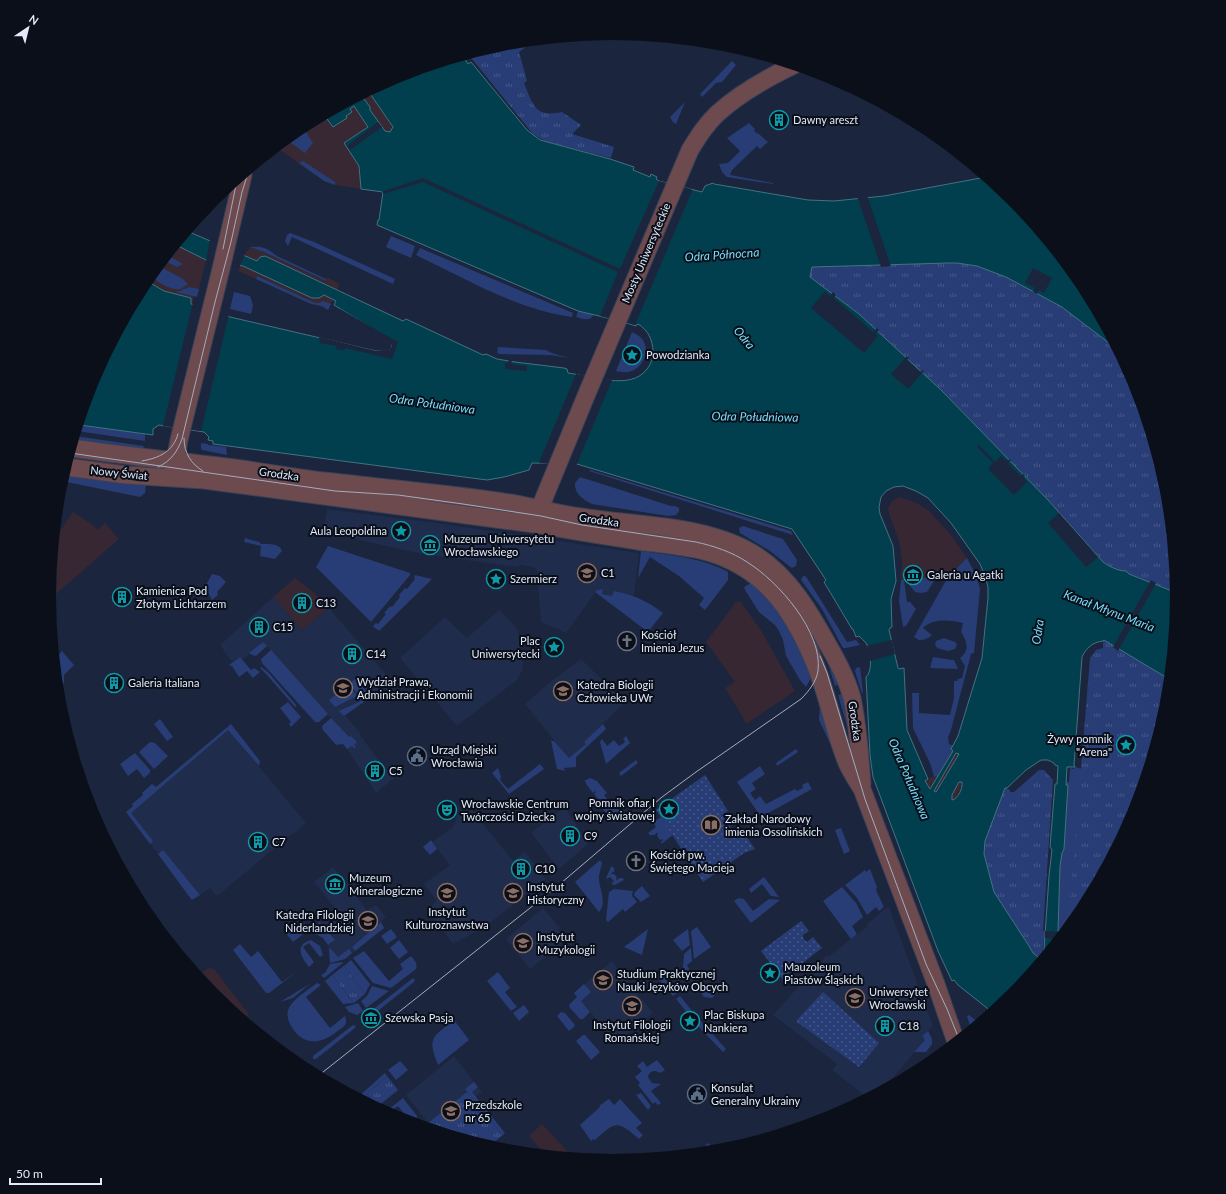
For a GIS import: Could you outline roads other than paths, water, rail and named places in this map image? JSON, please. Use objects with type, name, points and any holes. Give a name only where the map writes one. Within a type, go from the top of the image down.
[{"type":"street","name":"Mosty Uniwersyteckie","points":[[537,517],[594,376],[690,150],[704,129],[718,113],[752,87],[784,68]]},
{"type":"street","points":[[173,470],[241,182]]},
{"type":"street","name":"Nowy Świat","points":[[76,449],[173,470]]},
{"type":"street","name":"Grodzka","points":[[173,470],[220,466],[331,482],[387,487],[510,503],[537,517],[581,533],[681,547],[705,552],[731,561],[754,575],[766,585],[787,608],[804,638],[821,681],[847,764],[862,789],[936,984],[954,1037]]},
{"type":"street","name":"Nowy Świat","points":[[72,468],[126,475],[173,470]]},
{"type":"street","name":"Grodzka","points":[[537,517],[587,518],[698,532],[723,540],[746,550],[758,557],[780,574],[800,598],[819,629],[838,663],[849,688],[856,719],[862,789]]},
{"type":"water","points":[[466,60],[468,64],[471,62],[527,130],[540,140],[610,159],[634,167],[633,170],[650,177],[651,174],[657,177],[656,179],[659,181],[702,192],[705,186],[713,183],[808,200],[834,201],[884,196],[980,178],[1007,203],[1032,230],[1055,258],[1076,288],[1108,342],[1062,307],[1006,277],[977,266],[948,263],[812,267],[810,277],[859,314],[942,391],[1048,500],[1103,562],[1108,566],[1126,571],[1129,574],[1170,590],[1169,633],[1164,676],[1104,640],[1090,646],[1082,657],[1075,767],[1067,767],[1066,785],[1068,785],[1064,849],[1060,866],[1058,931],[1044,949],[1052,850],[1050,847],[1055,784],[1057,784],[1058,766],[1048,760],[1041,760],[1026,770],[1007,788],[1005,788],[985,841],[984,854],[994,892],[1033,953],[1038,957],[1007,991],[988,1009],[958,985],[954,980],[952,981],[938,951],[873,777],[870,755],[866,677],[870,670],[870,656],[868,647],[859,636],[856,637],[853,629],[824,582],[826,580],[792,529],[577,464],[532,463],[529,470],[487,480],[213,444],[213,441],[208,440],[209,437],[204,432],[159,425],[153,429],[153,435],[84,425],[98,384],[113,351],[131,318],[153,284],[164,291],[191,298],[191,304],[230,317],[376,351],[388,351],[391,348],[393,341],[334,305],[336,301],[324,295],[319,298],[312,298],[243,266],[206,260],[180,247],[192,233],[257,261],[260,257],[265,256],[403,321],[406,319],[483,355],[486,354],[497,359],[515,362],[564,368],[567,369],[568,373],[599,379],[621,381],[640,376],[647,369],[653,356],[652,343],[647,332],[642,326],[638,324],[636,326],[578,311],[377,225],[383,192],[361,189],[359,166],[344,143],[368,127],[354,106],[350,109],[352,112],[346,116],[347,118],[333,127],[327,120],[364,99],[385,131],[390,132],[393,127],[371,95],[400,82]],"holes":[[[903,486],[928,498],[951,523],[980,564],[988,587],[982,658],[958,736],[951,749],[953,751],[930,789],[925,781],[928,779],[907,730],[904,668],[898,668],[889,630],[892,627],[891,599],[896,581],[893,546],[880,514],[879,507],[881,497],[886,491],[894,487]],[[956,753],[959,754],[936,792],[934,791]],[[959,782],[962,782],[960,793],[952,800],[952,795]]]},
{"type":"tram line","points":[[158,467],[167,462],[173,456],[182,439],[247,177]]},
{"type":"tram line","points":[[223,249],[235,188]]},
{"type":"tram line","points":[[142,461],[160,456],[169,450],[178,434]]},
{"type":"tram line","points":[[184,438],[185,448],[189,458],[203,471]]},
{"type":"tram line","points":[[75,454],[335,491],[398,495],[463,504],[541,516],[582,525],[696,542],[735,555],[759,571],[772,582],[796,609],[806,624],[813,640],[818,656],[818,671],[812,686],[801,699],[662,797],[554,889],[323,1072]]},
{"type":"tram line","points":[[820,656],[827,673],[865,799],[926,964],[957,1035]]},
{"type":"place","name":"Dawny areszt","points":[[779,120]]},
{"type":"place","name":"Powodzianka","points":[[632,355]]},
{"type":"place","name":"Aula Leopoldina","points":[[401,531]]},
{"type":"place","name":"Muzeum Uniwersytetu Wrocławskiego","points":[[430,545]]},
{"type":"place","name":"C1","points":[[587,573]]},
{"type":"place","name":"Galeria u Agatki","points":[[913,575]]},
{"type":"place","name":"Szermierz","points":[[496,579]]},
{"type":"place","name":"Kamienica Pod Złotym Lichtarzem","points":[[122,597]]},
{"type":"place","name":"C13","points":[[302,603]]},
{"type":"place","name":"C15","points":[[259,627]]},
{"type":"place","name":"Kościół Imienia Jezus","points":[[627,641]]},
{"type":"place","name":"Plac Uniwersytecki","points":[[554,647]]},
{"type":"place","name":"C14","points":[[352,654]]},
{"type":"place","name":"Galeria Italiana","points":[[114,683]]},
{"type":"place","name":"Wydział Prawa, Administracji i Ekonomii","points":[[343,688]]},
{"type":"place","name":"Katedra Biologii Człowieka UWr","points":[[563,691]]},
{"type":"place","name":"Żywy pomnik \"Arena\"","points":[[1126,745]]},
{"type":"place","name":"Urząd Miejski Wrocławia","points":[[417,756]]},
{"type":"place","name":"C5","points":[[375,771]]},
{"type":"place","name":"Pomnik ofiar I wojny światowej","points":[[669,809]]},
{"type":"place","name":"Wrocławskie Centrum Twórczości Dziecka","points":[[447,810]]},
{"type":"place","name":"Zakład Narodowy imienia Ossolińskich","points":[[711,825]]},
{"type":"place","name":"C9","points":[[570,836]]},
{"type":"place","name":"C7","points":[[258,842]]},
{"type":"place","name":"Kościół pw. Świętego Macieja","points":[[636,861]]},
{"type":"place","name":"C10","points":[[521,869]]},
{"type":"place","name":"Muzeum Mineralogiczne","points":[[335,884]]},
{"type":"place","name":"Instytut Kulturoznawstwa","points":[[447,893]]},
{"type":"place","name":"Instytut Historyczny","points":[[513,893]]},
{"type":"place","name":"Katedra Filologii Niderlandzkiej","points":[[368,921]]},
{"type":"place","name":"Instytut Muzykologii","points":[[523,943]]},
{"type":"place","name":"Mauzoleum Piastów Śląskich","points":[[770,973]]},
{"type":"place","name":"Studium Praktycznej Nauki Języków Obcych","points":[[603,980]]},
{"type":"place","name":"Uniwersytet Wrocławski","points":[[855,998]]},
{"type":"place","name":"Instytut Filologii Romańskiej","points":[[632,1006]]},
{"type":"place","name":"Szewska Pasja","points":[[371,1018]]},
{"type":"place","name":"Plac Biskupa Nankiera","points":[[690,1021]]},
{"type":"place","name":"C18","points":[[885,1026]]},
{"type":"place","name":"Konsulat Generalny Ukrainy","points":[[697,1094]]},
{"type":"place","name":"Przedszkole nr 65","points":[[451,1111]]},
{"type":"water label","name":"Odra Północna","points":[[722,255]]},
{"type":"water label","name":"Odra","points":[[744,338]]},
{"type":"water label","name":"Odra Południowa","points":[[432,404]]},
{"type":"water label","name":"Odra Południowa","points":[[755,417]]},
{"type":"water label","name":"Kanał Młynu Maria","points":[[1109,611]]},
{"type":"water label","name":"Odra","points":[[1038,632]]},
{"type":"water label","name":"Odra Południowa","points":[[909,779]]}]
